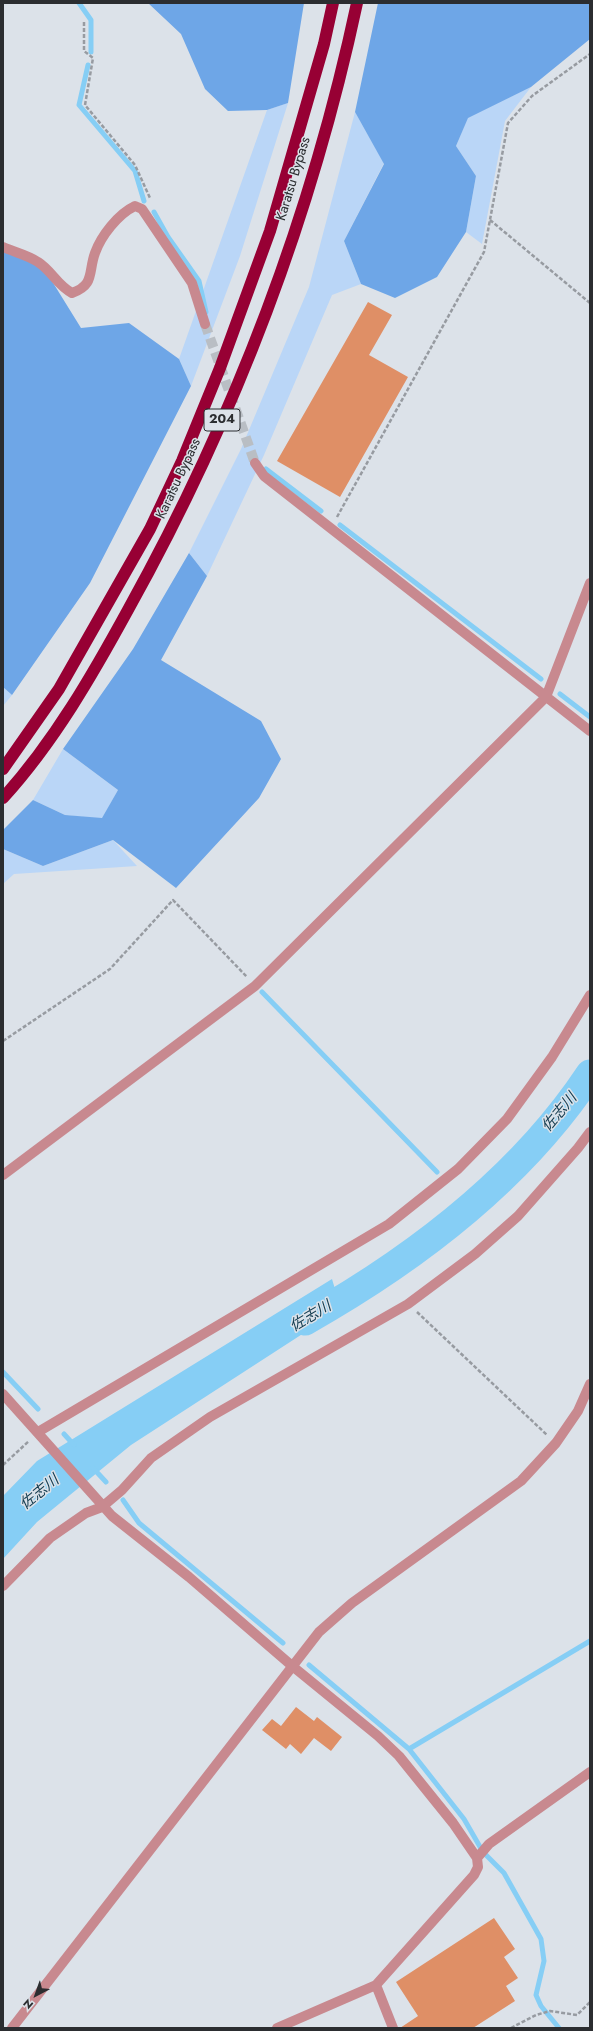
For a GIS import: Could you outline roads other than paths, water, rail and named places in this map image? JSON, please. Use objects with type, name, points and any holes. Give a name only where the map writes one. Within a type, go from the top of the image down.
[{"type":"highway","name":"Karatsu Bypass","points":[[3,769],[59,690],[150,529],[182,461],[225,354],[270,231],[324,44],[333,3]]},
{"type":"highway","name":"Karatsu Bypass","points":[[3,798],[27,772],[103,655],[167,540],[198,477],[272,297],[294,233],[344,63],[357,3]]},
{"type":"street","points":[[3,247],[37,262],[47,270],[62,288],[72,293],[82,290],[89,282],[95,253],[104,237],[126,210],[135,206],[142,209],[192,283],[206,324]]},
{"type":"street","points":[[255,463],[264,476],[590,731]]},
{"type":"street","points":[[3,1175],[255,986],[546,697],[590,582]]},
{"type":"street","points":[[38,1432],[389,1224],[458,1169],[507,1119],[552,1057],[590,995]]},
{"type":"street","points":[[3,1586],[50,1538],[86,1513],[102,1507],[122,1490],[151,1458],[210,1416],[408,1304],[475,1254],[518,1216],[578,1148],[590,1132]]},
{"type":"street","points":[[12,2028],[291,1665],[319,1632],[352,1603],[521,1481],[556,1443],[578,1411],[590,1384]]},
{"type":"street","points":[[3,1394],[38,1432],[102,1507],[189,1577],[291,1665],[378,1736],[399,1756],[453,1823],[477,1858],[478,1867],[474,1875],[376,1985],[277,2028]]},
{"type":"street","points":[[477,1858],[489,1844],[590,1772]]},
{"type":"street","points":[[376,1985],[393,2028]]},
{"type":"water","points":[[332,1279],[341,1309],[131,1445],[37,1522],[3,1559],[3,1496],[37,1461]]},
{"type":"waterway","points":[[79,3],[91,20],[91,52]]},
{"type":"waterway","points":[[88,65],[79,105],[135,171],[144,201]]},
{"type":"waterway","points":[[154,212],[168,237],[199,281],[206,312]]},
{"type":"waterway","points":[[266,469],[321,511]]},
{"type":"waterway","points":[[340,525],[541,679]]},
{"type":"waterway","points":[[560,694],[590,717]]},
{"type":"waterway","points":[[262,992],[437,1172]]},
{"type":"waterway","name":"佐志川","points":[[305,1321],[385,1271],[462,1214],[498,1182],[532,1148],[562,1112],[590,1074]]},
{"type":"waterway","points":[[3,1372],[38,1409]]},
{"type":"waterway","points":[[64,1434],[74,1445]]},
{"type":"waterway","points":[[93,1468],[106,1482]]},
{"type":"waterway","points":[[123,1500],[139,1523],[283,1643]]},
{"type":"waterway","points":[[409,1749],[590,1641]]},
{"type":"waterway","points":[[309,1665],[409,1749],[464,1819],[483,1852],[504,1873],[541,1939],[544,1961],[536,1995],[541,2006],[559,2028]]},
{"type":"tunnel","points":[[205,324],[255,463]]}]
